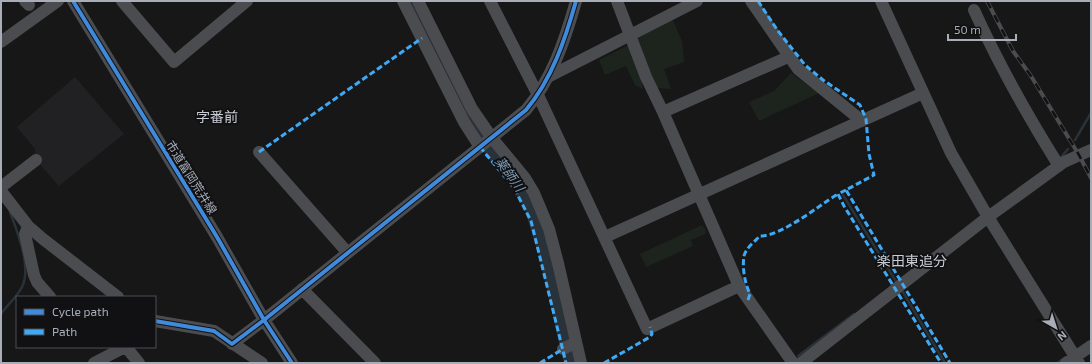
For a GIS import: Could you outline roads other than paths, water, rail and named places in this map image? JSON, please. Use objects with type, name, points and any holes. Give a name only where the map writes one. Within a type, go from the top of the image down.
[{"type":"street","points":[[1,42],[58,1]]},
{"type":"street","name":"市道富岡荒井線","points":[[73,1],[217,237],[264,320],[292,363]]},
{"type":"street","points":[[122,1],[174,62],[247,1]]},
{"type":"street","points":[[403,1],[464,122],[480,147]]},
{"type":"street","points":[[418,1],[469,105],[492,138],[525,178],[542,211],[558,263],[581,363]]},
{"type":"street","points":[[490,1],[538,95],[647,329],[739,286]]},
{"type":"street","points":[[232,344],[526,110],[538,95],[548,77],[566,37],[576,1]]},
{"type":"street","points":[[617,1],[646,77],[663,112],[739,286],[794,363]]},
{"type":"street","points":[[548,77],[697,1]]},
{"type":"street","points":[[751,1],[788,57],[798,69],[862,121]]},
{"type":"street","points":[[882,1],[951,153],[1073,361],[1091,346]]},
{"type":"street","points":[[974,10],[993,51],[1022,106],[1059,166]]},
{"type":"street","points":[[422,38],[433,30]]},
{"type":"street","points":[[663,112],[788,57]]},
{"type":"street","points":[[605,237],[923,93]]},
{"type":"street","points":[[801,363],[988,217],[1059,166],[1091,150]]},
{"type":"street","points":[[259,152],[347,252]]},
{"type":"street","points":[[1,187],[36,160]]},
{"type":"street","points":[[1,191],[28,226],[117,296]]},
{"type":"street","points":[[28,226],[25,234],[34,274],[37,282],[49,296]]},
{"type":"street","points":[[302,289],[375,363]]},
{"type":"street","points":[[156,321],[214,331],[262,363]]},
{"type":"street","points":[[563,349],[576,342]]},
{"type":"street","points":[[94,363],[103,351],[120,348]]},
{"type":"street","points":[[126,348],[139,363]]},
{"type":"waterway","name":"薬師川","points":[[411,1],[470,121],[517,181],[532,206],[547,255],[572,363]]},
{"type":"waterway","points":[[1075,140],[1091,113]]},
{"type":"waterway","points":[[1062,156],[1068,149]]},
{"type":"waterway","points":[[843,195],[897,283]]},
{"type":"waterway","points":[[10,212],[22,249],[25,270],[25,279],[16,296]]},
{"type":"waterway","points":[[901,289],[945,363]]},
{"type":"waterway","points":[[1,314],[16,297]]},
{"type":"waterway","points":[[798,356],[854,314]]},
{"type":"waterway","points":[[1057,363],[1063,359]]},
{"type":"railway","points":[[987,1],[1013,51],[1031,76],[1079,155],[1091,178]]},
{"type":"district","name":"字番前","points":[[217,116]]},
{"type":"district","name":"楽田東追分","points":[[912,260]]}]
